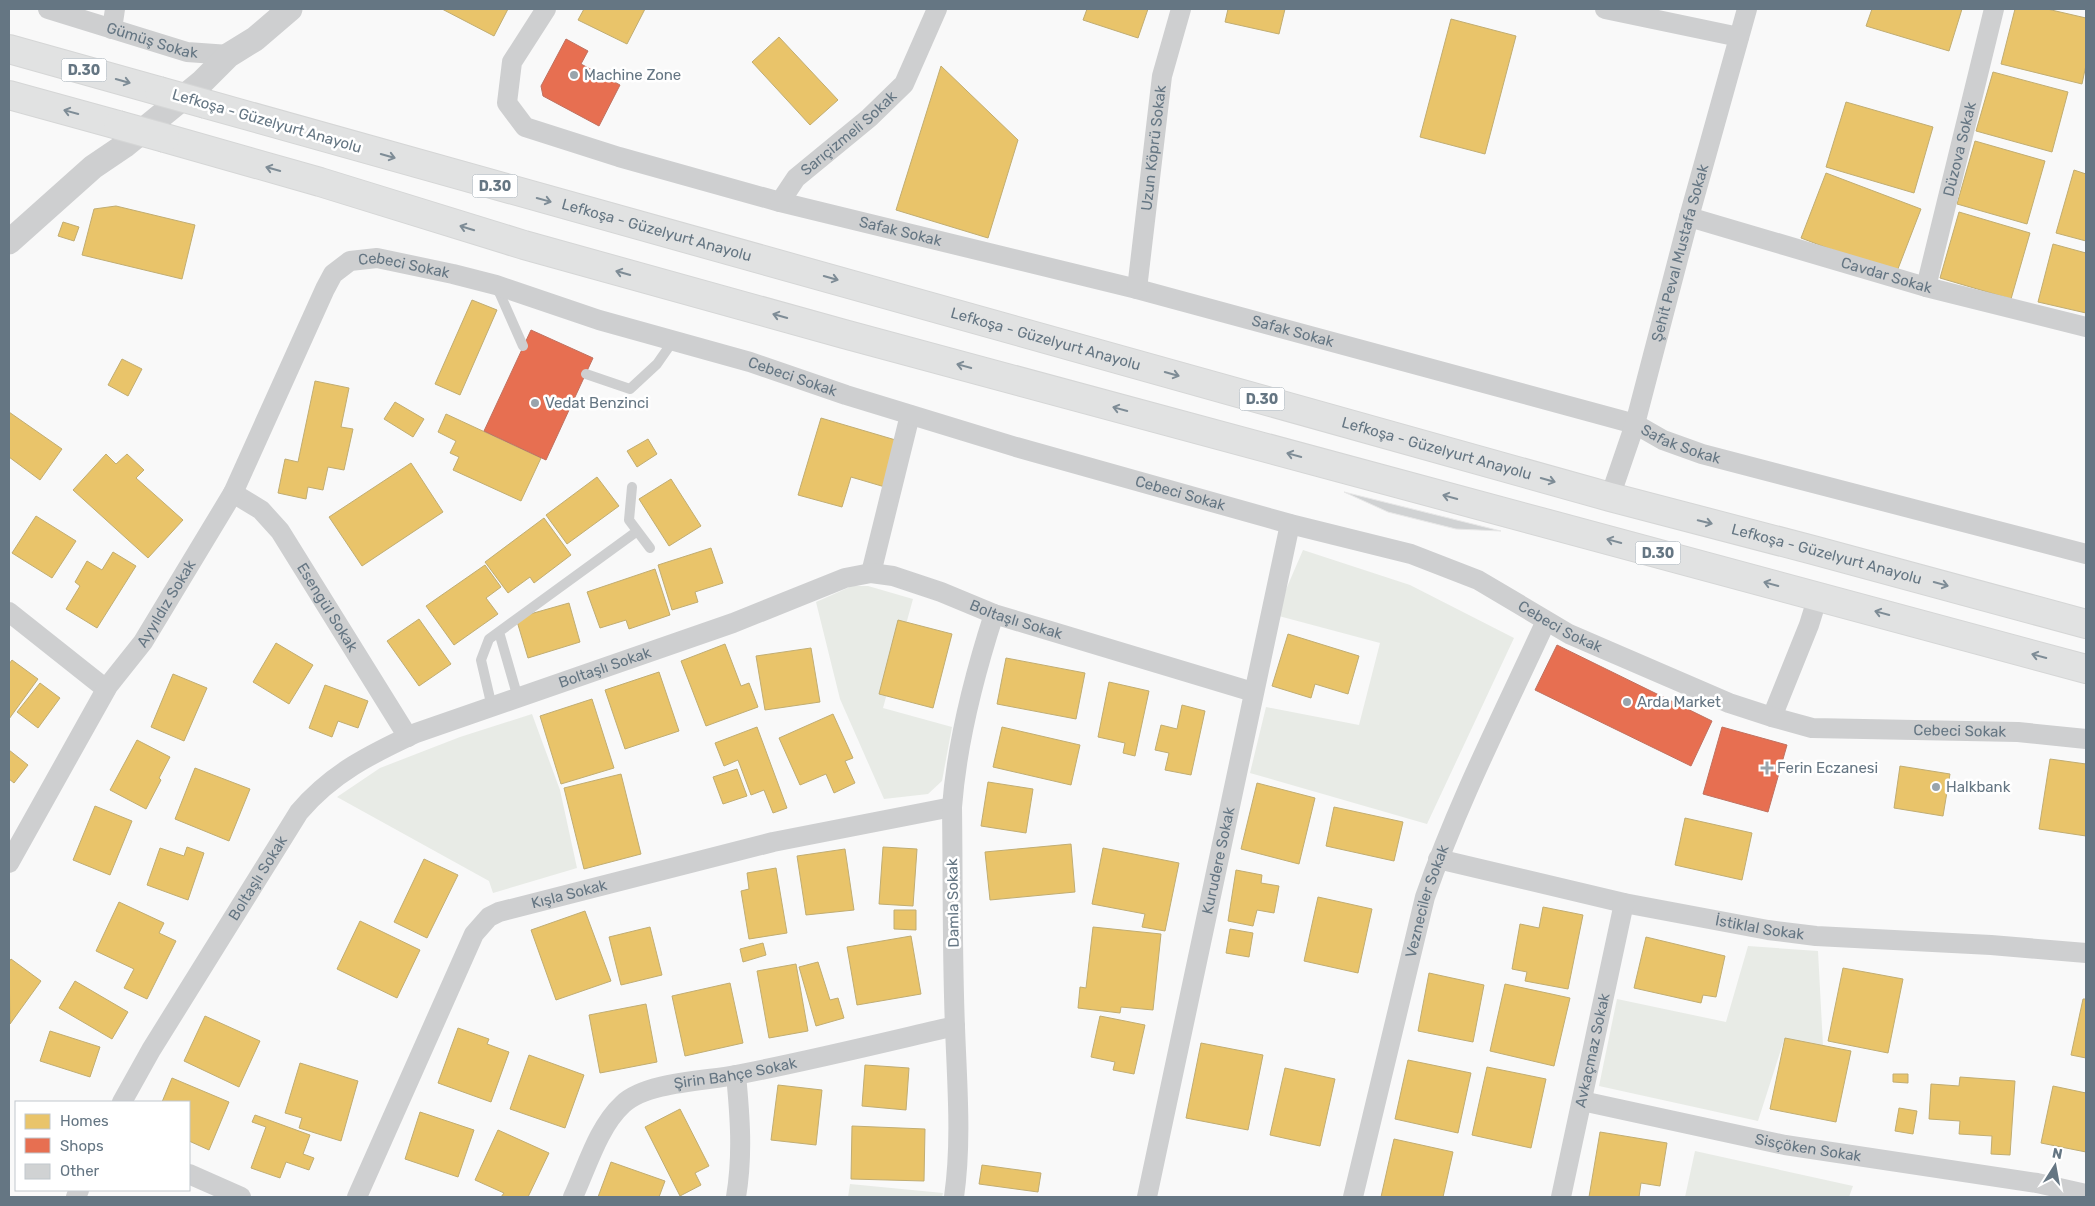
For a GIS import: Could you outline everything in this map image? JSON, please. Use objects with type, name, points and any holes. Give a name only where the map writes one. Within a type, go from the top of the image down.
[{"type":"highway","name":"Lefkoşa - Güzelyurt Anayolu","points":[[9,49],[159,91],[204,94],[1610,497],[2086,624]]},
{"type":"highway","points":[[9,95],[121,135]]},
{"type":"highway","name":"D.30","points":[[121,135],[165,138],[320,182],[524,245],[844,334],[2086,669]]},
{"type":"street","name":"Gümüş Sokak","points":[[48,9],[188,52],[229,55]]},
{"type":"street","points":[[112,29],[115,9]]},
{"type":"street","name":"Gümüş Sokak","points":[[10,242],[93,166],[121,135],[204,94],[229,55],[255,39],[290,9]]},
{"type":"street","name":"Safak Sokak","points":[[546,9],[512,62],[507,103],[525,127],[619,157],[780,202],[1137,289],[1635,424],[1664,440],[1702,454],[2086,554]]},
{"type":"street","name":"Sarıçizmeli Sokak","points":[[780,202],[796,178],[869,118],[904,84],[937,9]]},
{"type":"street","name":"Uzun Köprü Sokak","points":[[1137,289],[1162,76],[1181,9]]},
{"type":"street","points":[[1605,9],[1739,37]]},
{"type":"street","name":"Şehit Peval Mustafa Sokak","points":[[1610,497],[1635,424],[1689,217],[1747,9]]},
{"type":"street","name":"Düzova Sokak","points":[[1926,287],[1994,9]]},
{"type":"street","name":"Cavdar Sokak","points":[[1689,217],[1926,287],[2086,327]]},
{"type":"street","name":"Cebeci Sokak","points":[[306,334],[333,274],[350,261],[377,258],[496,286],[599,320],[750,362],[910,415],[1016,447],[1290,524],[1411,554],[1478,580],[1570,634],[1730,703],[1772,717],[1812,728],[2018,732],[2086,739]]},
{"type":"street","name":"Ayyıldız Sokak","points":[[11,852],[106,689],[143,642],[233,492],[306,334]]},
{"type":"street","points":[[871,574],[910,415]]},
{"type":"street","name":"Esengül Sokak","points":[[233,492],[261,510],[280,531],[408,737]]},
{"type":"street","name":"Kurudere Sokak","points":[[1147,1197],[1290,524]]},
{"type":"street","name":"Boltaşlı Sokak","points":[[123,1101],[151,1050],[299,812],[334,777],[376,752],[408,737],[732,622],[845,578],[871,574],[893,576],[941,592],[994,614],[1253,692]]},
{"type":"street","points":[[1772,717],[1809,625],[1818,596]]},
{"type":"street","points":[[9,612],[106,689]]},
{"type":"street","name":"Damla Sokak","points":[[954,1197],[958,1173],[959,1112],[955,1026],[952,807],[954,776],[964,721],[994,614]]},
{"type":"street","name":"Vezneciler Sokak","points":[[1353,1197],[1425,897],[1438,859],[1465,795],[1546,620]]},
{"type":"street","name":"Kışla Sokak","points":[[357,1197],[474,934],[489,917],[499,912],[773,842],[952,807]]},
{"type":"street","name":"İstiklal Sokak","points":[[1438,859],[1624,903],[1715,922],[1816,936],[1878,941],[1982,944],[2086,953]]},
{"type":"street","name":"Avkaçmaz Sokak","points":[[1561,1197],[1624,903]]},
{"type":"street","name":"Şirin Bahçe Sokak","points":[[573,1197],[603,1131],[624,1103],[636,1094],[650,1089],[736,1075],[955,1026]]},
{"type":"street","points":[[736,1075],[741,1124],[740,1174],[736,1197]]},
{"type":"street","name":"Sisçöken Sokak","points":[[1582,1101],[1785,1145],[2037,1183],[2086,1194]]},
{"type":"street","points":[[190,1174],[241,1197]]},
{"type":"lane","points":[[496,286],[524,346]]},
{"type":"lane","points":[[586,374],[630,389],[657,364],[673,341]]},
{"type":"lane","points":[[632,487],[629,520],[636,532],[650,548]]},
{"type":"lane","points":[[492,707],[481,660],[489,639],[636,532]]},
{"type":"lane","points":[[499,632],[518,698]]},
{"type":"shaded area","points":[[1303,550],[1410,585],[1514,638],[1427,824],[1250,773],[1266,707],[1359,725],[1380,643],[1275,615]]},
{"type":"shaded area","points":[[852,586],[868,586],[913,599],[883,708],[952,727],[942,781],[928,794],[884,799],[840,699],[816,602]]},
{"type":"shaded area","points":[[532,714],[560,790],[577,868],[493,893],[489,881],[337,797],[380,768],[460,737]]},
{"type":"shaded area","points":[[1748,946],[1818,951],[1823,1046],[1784,1040],[1758,1121],[1599,1086],[1617,999],[1726,1022]]},
{"type":"shaded area","points":[[1695,1151],[1853,1186],[1849,1197],[1685,1197]]},
{"type":"shaded area","points":[[850,1184],[943,1193],[942,1197],[848,1197]]},
{"type":"building: Homes","points":[[442,9],[508,9],[494,36]]},
{"type":"building: Homes","points":[[584,9],[645,9],[627,44],[578,20]]},
{"type":"building: Homes","points":[[1087,9],[1148,9],[1138,38],[1083,20]]},
{"type":"building: Homes","points":[[1228,9],[1285,9],[1279,34],[1225,22]]},
{"type":"building: Homes","points":[[1872,9],[1962,9],[1949,51],[1866,26]]},
{"type":"building: Homes","points":[[2015,9],[2047,9],[2086,18],[2086,65],[2082,84],[2001,64]]},
{"type":"building: Homes","points":[[1451,19],[1516,36],[1485,154],[1420,137]]},
{"type":"building: Homes","points":[[779,37],[838,100],[810,125],[752,62]]},
{"type":"building: Homes","points":[[941,66],[1018,140],[988,238],[896,210]]},
{"type":"building: Homes","points":[[1993,72],[2068,92],[2052,152],[1976,131]]},
{"type":"building: Homes","points":[[1846,102],[1933,127],[1914,193],[1826,167]]},
{"type":"building: Homes","points":[[1975,141],[2045,161],[2027,224],[1957,204]]},
{"type":"building: Homes","points":[[2074,170],[2086,174],[2086,241],[2056,233]]},
{"type":"building: Homes","points":[[1826,173],[1921,209],[1896,274],[1801,238]]},
{"type":"building: Homes","points":[[116,206],[195,225],[182,279],[82,255],[94,209]]},
{"type":"building: Homes","points":[[1959,212],[2030,233],[2011,299],[1940,278]]},
{"type":"building: Homes","points":[[63,222],[79,227],[74,241],[58,236]]},
{"type":"building: Homes","points":[[2053,244],[2086,253],[2086,313],[2038,302]]},
{"type":"building: Homes","points":[[472,300],[497,310],[460,395],[435,384]]},
{"type":"building: Homes","points":[[122,359],[142,369],[128,396],[108,385]]},
{"type":"building: Homes","points":[[315,381],[349,388],[341,427],[353,429],[344,470],[328,467],[323,490],[308,487],[306,499],[278,493],[285,459],[298,462]]},
{"type":"building: Homes","points":[[395,402],[424,419],[413,437],[384,419]]},
{"type":"building: Homes","points":[[9,412],[62,449],[40,480],[9,457]]},
{"type":"building: Homes","points":[[446,414],[541,458],[521,501],[453,470],[459,457],[450,453],[456,441],[438,432]]},
{"type":"building: Homes","points":[[821,418],[899,441],[885,487],[851,477],[842,507],[798,495]]},
{"type":"building: Homes","points":[[648,439],[657,454],[637,467],[627,451]]},
{"type":"building: Homes","points":[[106,454],[116,464],[127,454],[144,470],[136,478],[183,520],[148,558],[73,490]]},
{"type":"building: Homes","points":[[411,463],[443,512],[362,566],[329,517]]},
{"type":"building: Homes","points":[[597,477],[619,506],[567,544],[546,515]]},
{"type":"building: Homes","points":[[671,479],[701,526],[669,546],[639,499]]},
{"type":"building: Homes","points":[[36,516],[76,541],[52,578],[12,553]]},
{"type":"building: Homes","points":[[544,518],[571,555],[534,583],[530,577],[508,593],[485,562]]},
{"type":"building: Homes","points":[[711,548],[723,583],[695,592],[698,602],[672,610],[658,565]]},
{"type":"building: Homes","points":[[113,552],[136,566],[97,628],[66,609],[80,586],[75,582],[87,561],[102,570]]},
{"type":"building: Homes","points":[[485,565],[501,587],[486,598],[498,614],[454,645],[426,606]]},
{"type":"building: Homes","points":[[655,569],[670,615],[629,629],[626,620],[600,628],[587,592]]},
{"type":"building: Homes","points":[[569,603],[580,642],[528,658],[516,618]]},
{"type":"building: Homes","points":[[419,619],[451,664],[419,686],[387,641]]},
{"type":"building: Homes","points":[[898,620],[952,634],[933,708],[879,694]]},
{"type":"building: Homes","points":[[1288,634],[1359,656],[1348,694],[1315,684],[1311,698],[1272,686]]},
{"type":"building: Homes","points":[[276,643],[313,665],[289,704],[253,682]]},
{"type":"building: Homes","points":[[725,644],[741,686],[749,683],[758,707],[706,726],[681,661]]},
{"type":"building: Homes","points":[[811,648],[820,702],[765,710],[756,656]]},
{"type":"building: Homes","points":[[1006,658],[1085,673],[1076,719],[997,704]]},
{"type":"building: Homes","points":[[12,660],[38,679],[9,719],[9,664]]},
{"type":"building: Homes","points":[[659,672],[679,731],[625,749],[605,690]]},
{"type":"building: Homes","points":[[173,674],[207,688],[184,741],[151,727]]},
{"type":"building: Homes","points":[[1109,682],[1149,691],[1135,756],[1123,753],[1125,743],[1098,737]]},
{"type":"building: Homes","points":[[40,683],[60,698],[38,728],[17,712]]},
{"type":"building: Homes","points":[[325,685],[368,701],[358,728],[338,721],[332,737],[309,728]]},
{"type":"building: Homes","points":[[592,699],[614,768],[561,784],[540,716]]},
{"type":"building: Homes","points":[[1182,705],[1205,711],[1191,775],[1165,770],[1169,753],[1155,750],[1161,725],[1177,729]]},
{"type":"building: Homes","points":[[833,714],[853,758],[845,761],[855,783],[834,793],[826,774],[800,785],[779,738]]},
{"type":"building: Homes","points":[[757,727],[787,808],[773,813],[764,790],[751,795],[738,760],[724,766],[715,743]]},
{"type":"building: Homes","points":[[1002,727],[1080,745],[1071,785],[993,767]]},
{"type":"building: Homes","points":[[137,740],[170,757],[146,809],[110,790]]},
{"type":"building: Homes","points":[[9,750],[28,765],[14,783],[9,779]]},
{"type":"building: Homes","points":[[2050,759],[2086,764],[2086,836],[2039,829]]},
{"type":"building: Homes","points":[[1900,766],[1950,774],[1943,816],[1894,808]]},
{"type":"building: Homes","points":[[195,768],[250,789],[229,841],[175,819]]},
{"type":"building: Homes","points":[[737,769],[747,796],[723,804],[713,777]]},
{"type":"building: Homes","points":[[621,774],[641,854],[584,869],[564,788]]},
{"type":"building: Homes","points":[[988,782],[1033,789],[1026,833],[981,826]]},
{"type":"building: Homes","points":[[1257,783],[1315,798],[1299,864],[1241,849]]},
{"type":"building: Homes","points":[[95,806],[132,821],[110,875],[73,860]]},
{"type":"building: Homes","points":[[1334,807],[1403,822],[1394,861],[1326,846]]},
{"type":"building: Homes","points":[[1685,818],[1752,833],[1742,880],[1675,865]]},
{"type":"building: Homes","points":[[1071,844],[1075,892],[990,900],[985,852]]},
{"type":"building: Homes","points":[[187,847],[204,853],[188,900],[147,885],[160,848],[184,856]]},
{"type":"building: Homes","points":[[883,847],[917,849],[913,906],[879,904]]},
{"type":"building: Homes","points":[[1103,848],[1179,863],[1165,931],[1142,927],[1145,914],[1092,904]]},
{"type":"building: Homes","points":[[845,849],[854,910],[806,915],[797,856]]},
{"type":"building: Homes","points":[[424,859],[458,875],[427,938],[394,922]]},
{"type":"building: Homes","points":[[776,868],[787,933],[749,939],[741,891],[749,889],[747,873]]},
{"type":"building: Homes","points":[[1236,870],[1262,875],[1261,883],[1279,886],[1274,913],[1257,910],[1253,926],[1228,921]]},
{"type":"building: Homes","points":[[1318,897],[1372,909],[1358,973],[1304,961]]},
{"type":"building: Homes","points":[[119,902],[164,923],[159,933],[176,941],[147,999],[124,988],[134,969],[96,951]]},
{"type":"building: Homes","points":[[1543,907],[1583,915],[1568,989],[1525,981],[1527,972],[1512,969],[1520,924],[1539,928]]},
{"type":"building: Homes","points":[[894,910],[916,910],[916,930],[894,929]]},
{"type":"building: Homes","points":[[585,911],[611,981],[556,1000],[531,930]]},
{"type":"building: Homes","points":[[360,921],[420,950],[397,998],[337,969]]},
{"type":"building: Homes","points":[[650,927],[662,975],[621,985],[609,937]]},
{"type":"building: Homes","points":[[1093,927],[1161,934],[1153,1010],[1121,1007],[1120,1013],[1078,1008],[1080,987],[1086,988]]},
{"type":"building: Homes","points":[[1230,929],[1253,933],[1249,957],[1226,953]]},
{"type":"building: Homes","points":[[911,936],[921,994],[857,1005],[847,947]]},
{"type":"building: Homes","points":[[1646,937],[1725,956],[1716,997],[1703,995],[1701,1003],[1634,988]]},
{"type":"building: Homes","points":[[763,943],[766,955],[743,962],[740,949]]},
{"type":"building: Homes","points":[[11,959],[41,981],[10,1024],[9,962]]},
{"type":"building: Homes","points":[[818,962],[830,1000],[838,998],[844,1018],[816,1026],[799,967]]},
{"type":"building: Homes","points":[[796,964],[808,1031],[769,1038],[757,971]]},
{"type":"building: Homes","points":[[1843,968],[1903,979],[1888,1053],[1828,1041]]},
{"type":"building: Homes","points":[[1429,973],[1484,985],[1473,1042],[1418,1031]]},
{"type":"building: Homes","points":[[75,981],[128,1012],[112,1039],[59,1008]]},
{"type":"building: Homes","points":[[730,983],[743,1043],[685,1056],[672,996]]},
{"type":"building: Homes","points":[[1505,984],[1570,998],[1554,1066],[1490,1051]]},
{"type":"building: Homes","points":[[2083,999],[2086,999],[2086,1058],[2071,1055]]},
{"type":"building: Homes","points":[[646,1004],[657,1062],[600,1073],[589,1015]]},
{"type":"building: Homes","points":[[205,1016],[260,1041],[239,1087],[184,1061]]},
{"type":"building: Homes","points":[[1100,1016],[1145,1025],[1134,1074],[1113,1070],[1115,1062],[1091,1057]]},
{"type":"building: Homes","points":[[458,1028],[489,1039],[487,1044],[509,1052],[491,1102],[438,1083]]},
{"type":"building: Homes","points":[[50,1031],[100,1047],[90,1077],[40,1061]]},
{"type":"building: Homes","points":[[1785,1038],[1851,1051],[1836,1122],[1770,1109]]},
{"type":"building: Homes","points":[[1201,1043],[1263,1055],[1248,1130],[1186,1118]]},
{"type":"building: Homes","points":[[529,1055],[584,1075],[565,1128],[510,1109]]},
{"type":"building: Homes","points":[[1408,1060],[1471,1073],[1458,1133],[1395,1119]]},
{"type":"building: Homes","points":[[300,1063],[358,1081],[341,1141],[299,1128],[302,1118],[285,1113]]},
{"type":"building: Homes","points":[[865,1065],[909,1068],[906,1110],[862,1106]]},
{"type":"building: Homes","points":[[1487,1067],[1546,1079],[1531,1148],[1472,1135]]},
{"type":"building: Homes","points":[[1285,1068],[1335,1079],[1320,1146],[1270,1135]]},
{"type":"building: Homes","points":[[1893,1074],[1908,1074],[1908,1083],[1893,1082]]},
{"type":"building: Homes","points":[[1960,1077],[2015,1081],[2010,1155],[1991,1154],[1992,1136],[1959,1134],[1960,1121],[1929,1119],[1931,1084],[1959,1086]]},
{"type":"building: Homes","points":[[172,1078],[229,1102],[209,1150],[190,1141],[190,1101],[162,1101]]},
{"type":"building: Homes","points":[[778,1085],[822,1090],[816,1145],[771,1140]]},
{"type":"building: Homes","points":[[2053,1086],[2086,1093],[2086,1152],[2041,1143]]},
{"type":"building: Homes","points":[[1899,1108],[1917,1111],[1913,1134],[1895,1131]]},
{"type":"building: Homes","points":[[680,1109],[709,1166],[695,1173],[701,1185],[680,1196],[645,1127]]},
{"type":"building: Homes","points":[[420,1112],[474,1130],[458,1177],[405,1159]]},
{"type":"building: Homes","points":[[255,1115],[310,1135],[303,1154],[314,1158],[309,1170],[286,1162],[280,1178],[251,1168],[266,1127],[252,1122]]},
{"type":"building: Homes","points":[[852,1126],[925,1129],[924,1181],[851,1179]]},
{"type":"building: Homes","points":[[498,1130],[549,1153],[528,1197],[501,1197],[504,1193],[475,1180]]},
{"type":"building: Homes","points":[[1600,1132],[1667,1143],[1660,1186],[1641,1183],[1639,1197],[1589,1197]]},
{"type":"building: Homes","points":[[1394,1139],[1453,1152],[1443,1197],[1381,1197]]},
{"type":"building: Homes","points":[[611,1162],[665,1181],[659,1197],[598,1197]]},
{"type":"building: Homes","points":[[982,1165],[1041,1173],[1038,1192],[979,1184]]},
{"type":"building: Shops","name":"Machine Zone","points":[[566,39],[588,51],[581,64],[620,85],[599,126],[543,96],[541,86]]},
{"type":"building: Shops","name":"Vedat Benzinci","points":[[531,330],[593,358],[546,460],[484,431]]},
{"type":"building: Shops","points":[[1557,645],[1712,721],[1691,766],[1535,690]]},
{"type":"building: Shops","points":[[1722,727],[1787,745],[1768,812],[1703,794]]},
{"type":"building: Other","points":[[1344,492],[1501,531],[1456,529],[1388,512]]},
{"type":"place","name":"Machine Zone","points":[[574,75]]},
{"type":"place","name":"Vedat Benzinci","points":[[535,403]]},
{"type":"place","name":"Arda Market","points":[[1627,702]]},
{"type":"place","name":"Ferin Eczanesi","points":[[1767,768]]},
{"type":"place","name":"Halkbank","points":[[1936,787]]}]
